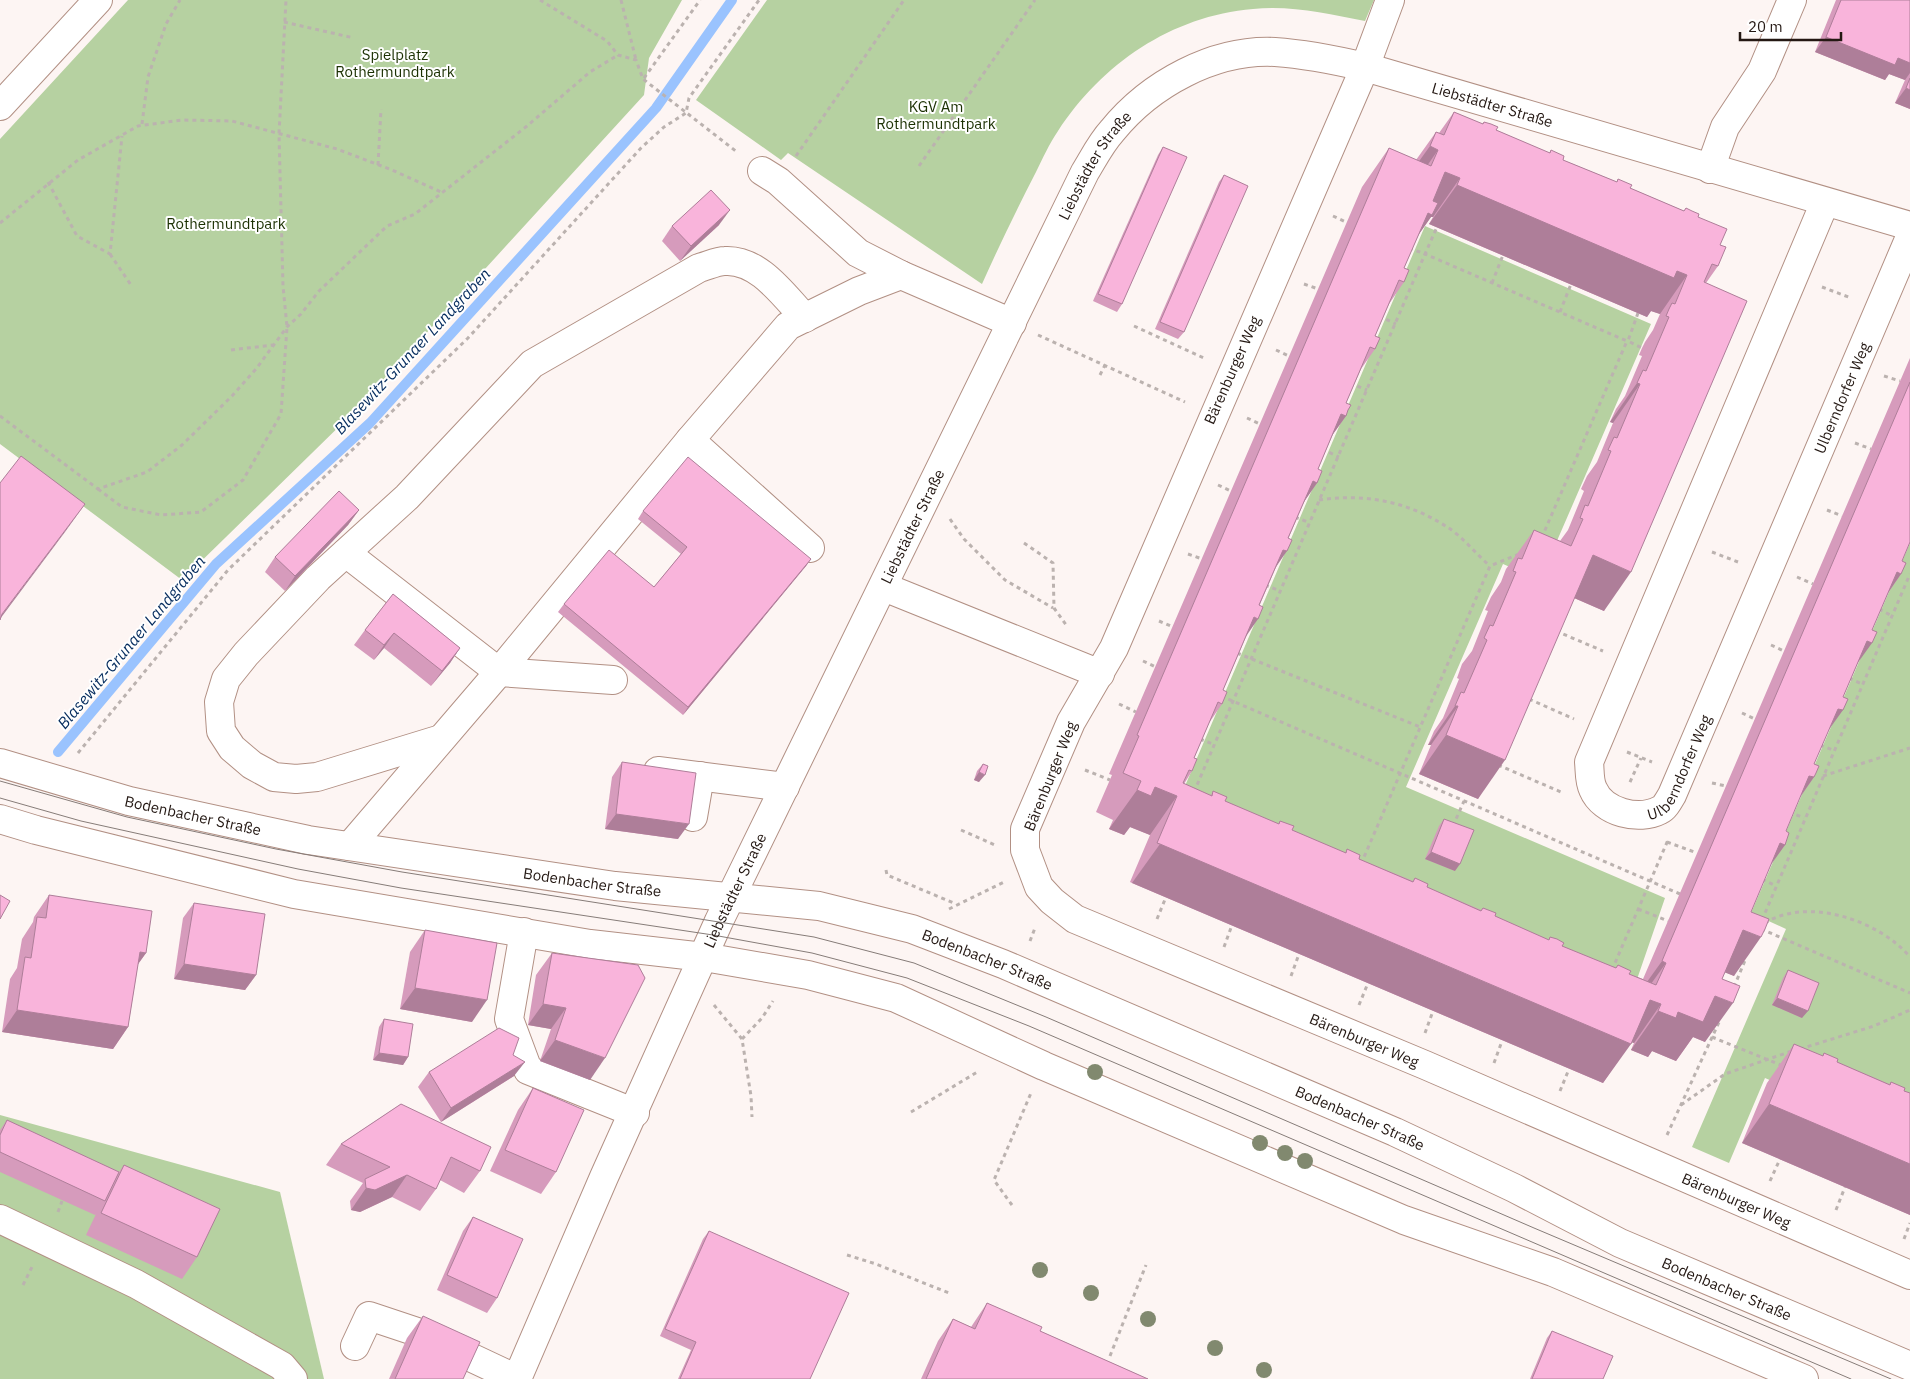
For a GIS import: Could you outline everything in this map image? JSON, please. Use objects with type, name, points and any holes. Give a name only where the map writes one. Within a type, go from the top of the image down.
[{"type":"street","points":[[0,106],[98,0]]},
{"type":"street","name":"Bärenburger Weg","points":[[1390,0],[1365,67],[1213,414],[1114,648],[1071,722],[1025,829],[1025,850],[1031,869],[1040,886],[1052,901],[1075,918],[1424,1064],[1910,1275]]},
{"type":"street","points":[[1710,169],[1725,127],[1762,71],[1792,0]]},
{"type":"street","name":"Liebstädter Straße","points":[[517,1379],[604,1177],[635,1113],[731,897],[884,587],[1084,172],[1112,130],[1148,96],[1173,77],[1207,63],[1241,55],[1273,52],[1311,55],[1365,67],[1910,226]]},
{"type":"street","points":[[770,176],[858,253],[901,275],[1012,323]]},
{"type":"street","name":"Ulberndorfer Weg","points":[[1825,202],[1682,540],[1590,731],[1589,762],[1593,789],[1601,801],[1630,816],[1647,815],[1662,810],[1672,795],[1881,309],[1910,237]]},
{"type":"street","points":[[440,739],[341,770],[296,779],[274,777],[252,765],[232,748],[221,731],[219,702],[226,679],[252,647],[318,578],[406,497],[532,364],[699,268],[725,261],[746,264],[761,274],[805,318]]},
{"type":"street","points":[[350,846],[499,672],[690,440],[788,326],[859,291],[901,275]]},
{"type":"street","points":[[690,440],[810,548]]},
{"type":"street","points":[[346,553],[499,672],[613,680]]},
{"type":"street","points":[[884,587],[1100,674]]},
{"type":"street","name":"Bodenbacher Straße","points":[[0,763],[129,801],[308,840],[615,886],[819,906],[912,930],[984,956],[1395,1132],[1514,1188],[1620,1243],[1910,1366]]},
{"type":"street","points":[[636,769],[785,787]]},
{"type":"street","points":[[693,817],[700,776]]},
{"type":"street","points":[[0,819],[36,830],[294,894],[590,944],[704,957],[808,974],[896,998],[1044,1066],[1404,1220],[1554,1272],[1802,1379]]},
{"type":"street","points":[[524,932],[508,1019],[528,1070],[635,1113]]},
{"type":"street","points":[[0,1219],[136,1284],[282,1366],[293,1379]]},
{"type":"street","points":[[355,1346],[369,1316],[417,1332],[517,1379]]},
{"type":"path","points":[[142,124],[148,77],[166,24],[180,0]]},
{"type":"path","points":[[0,416],[122,507],[162,515],[202,512],[244,480],[281,414],[286,327],[282,277],[279,134],[286,0]]},
{"type":"path","points":[[540,0],[607,41],[618,55],[636,60]]},
{"type":"path","points":[[621,0],[636,60],[643,79],[770,176],[904,0]]},
{"type":"path","points":[[643,79],[700,0]]},
{"type":"path","points":[[75,756],[228,570],[468,338],[641,148],[664,127],[686,113],[688,98],[759,0]]},
{"type":"path","points":[[919,166],[1035,0]]},
{"type":"path","points":[[284,22],[354,38]]},
{"type":"path","points":[[98,489],[147,472],[182,445],[232,397],[286,327],[301,314],[319,291],[387,226],[415,214],[527,126],[590,72],[618,55]]},
{"type":"path","points":[[378,165],[381,109]]},
{"type":"path","points":[[0,223],[48,182],[78,160],[142,124],[182,120],[232,121],[337,149],[441,192]]},
{"type":"path","points":[[110,254],[122,136]]},
{"type":"path","points":[[48,182],[78,236],[110,254],[131,285]]},
{"type":"path","points":[[1192,796],[1436,227]]},
{"type":"path","points":[[1408,248],[1627,341],[1542,538]]},
{"type":"path","points":[[1492,283],[1503,255]]},
{"type":"path","points":[[1793,276],[1881,309]]},
{"type":"path","points":[[1560,312],[1571,284]]},
{"type":"path","points":[[1638,312],[1628,341],[1642,348]]},
{"type":"path","points":[[1379,316],[1396,324]]},
{"type":"path","points":[[1012,323],[1213,414]]},
{"type":"path","points":[[1134,326],[1176,345]]},
{"type":"path","points":[[231,350],[273,344]]},
{"type":"path","points":[[1100,375],[1105,365]]},
{"type":"path","points":[[1350,382],[1367,390]]},
{"type":"path","points":[[1321,449],[1339,456]]},
{"type":"path","points":[[930,491],[964,540],[1005,580],[1054,608],[1069,629]]},
{"type":"path","points":[[1320,500],[1338,497],[1371,498],[1414,509],[1449,528],[1490,566]]},
{"type":"path","points":[[1292,516],[1310,523]]},
{"type":"path","points":[[1682,540],[1767,574]]},
{"type":"path","points":[[1024,543],[1053,562],[1054,608]]},
{"type":"path","points":[[1360,868],[1490,566],[1522,553]]},
{"type":"path","points":[[1755,936],[1833,750],[1910,574]]},
{"type":"path","points":[[1262,584],[1280,591]]},
{"type":"path","points":[[1876,608],[1892,616]]},
{"type":"path","points":[[1551,628],[1610,654]]},
{"type":"path","points":[[1234,652],[1420,727]]},
{"type":"path","points":[[1846,677],[1862,684]]},
{"type":"path","points":[[1219,695],[1680,894]]},
{"type":"path","points":[[1522,696],[1590,731],[1682,774]]},
{"type":"path","points":[[1114,701],[1136,712]]},
{"type":"path","points":[[1197,738],[1215,745]]},
{"type":"path","points":[[1818,744],[1833,750]]},
{"type":"path","points":[[1822,776],[1910,748]]},
{"type":"path","points":[[1493,762],[1562,792]]},
{"type":"path","points":[[1076,766],[1110,780]]},
{"type":"path","points":[[1451,831],[1464,801]]},
{"type":"path","points":[[1789,812],[1804,818]]},
{"type":"path","points":[[1667,842],[1697,854]]},
{"type":"path","points":[[948,910],[1031,869]]},
{"type":"path","points":[[886,870],[887,875],[956,905]]},
{"type":"path","points":[[1760,878],[1776,886]]},
{"type":"path","points":[[1155,925],[1166,897]]},
{"type":"path","points":[[1638,909],[1668,921]]},
{"type":"path","points":[[1758,928],[1773,918],[1787,913],[1828,914],[1870,925],[1889,936],[1910,957]]},
{"type":"path","points":[[1221,954],[1232,925]]},
{"type":"path","points":[[1758,928],[1910,993]]},
{"type":"path","points":[[1730,994],[1739,968],[1748,952]]},
{"type":"path","points":[[1288,983],[1299,954]]},
{"type":"path","points":[[1356,1012],[1368,983]]},
{"type":"path","points":[[742,1039],[762,1018],[776,995]]},
{"type":"path","points":[[714,1005],[742,1039],[751,1096],[752,1116]]},
{"type":"path","points":[[1680,1105],[1725,1074],[1766,1059],[1874,1026],[1910,1010]]},
{"type":"path","points":[[1422,1040],[1433,1011]]},
{"type":"path","points":[[1653,1165],[1723,1012]]},
{"type":"path","points":[[1708,1034],[1784,1067]]},
{"type":"path","points":[[1491,1070],[1502,1041]]},
{"type":"path","points":[[911,1112],[984,1068]]},
{"type":"path","points":[[1558,1098],[1569,1069]]},
{"type":"path","points":[[1012,1206],[994,1180],[1034,1088]]},
{"type":"path","points":[[1770,1184],[1780,1159]]},
{"type":"path","points":[[1833,1218],[1845,1187]]},
{"type":"path","points":[[1901,1247],[1910,1223]]},
{"type":"path","points":[[848,1255],[950,1293]]},
{"type":"path","points":[[1110,1356],[1146,1265]]},
{"type":"green space","name":"Rothermundtpark","points":[[128,0],[682,0],[649,58],[644,95],[357,409],[182,580],[0,444],[0,139]]},
{"type":"green space","name":"KGV Am Rothermundtpark","points":[[767,0],[1374,0],[1365,21],[1281,8],[1253,9],[1223,14],[1194,22],[1167,33],[1117,65],[1076,107],[1058,131],[1022,200],[982,284],[788,153],[781,160],[696,100]]},
{"type":"green space","points":[[1425,226],[1651,324],[1540,580],[1503,564],[1406,787],[1665,898],[1624,1017],[1170,821]]},
{"type":"green space","points":[[1910,543],[1910,1140],[1765,1078],[1729,1163],[1692,1147],[1786,929],[1751,913]]},
{"type":"green space","points":[[0,1115],[280,1192],[324,1379],[0,1379]]},
{"type":"building","points":[[1841,0],[1910,0],[1910,63],[1898,58],[1895,65],[1826,37]]},
{"type":"building","points":[[1910,78],[1910,90],[1906,88]]},
{"type":"building","points":[[1454,112],[1483,124],[1484,122],[1498,127],[1496,130],[1550,153],[1551,150],[1564,156],[1563,160],[1617,182],[1618,179],[1632,185],[1630,188],[1684,211],[1686,208],[1699,214],[1698,217],[1727,229],[1720,245],[1726,247],[1718,266],[1712,264],[1704,282],[1747,301],[1631,572],[1593,555],[1505,760],[1446,735],[1458,706],[1455,706],[1461,692],[1464,693],[1487,640],[1484,638],[1490,625],[1493,626],[1516,572],[1513,571],[1518,558],[1522,559],[1534,530],[1571,546],[1583,519],[1580,518],[1585,505],[1588,506],[1611,451],[1608,450],[1614,437],[1617,438],[1640,384],[1637,383],[1643,370],[1646,371],[1669,317],[1666,316],[1672,303],[1675,304],[1687,275],[1677,271],[1674,278],[1457,185],[1460,178],[1445,172],[1433,201],[1438,203],[1432,215],[1428,213],[1404,268],[1409,270],[1404,282],[1399,280],[1375,336],[1380,338],[1375,349],[1370,347],[1346,403],[1351,405],[1346,416],[1341,414],[1318,469],[1322,471],[1317,483],[1313,481],[1288,538],[1292,540],[1287,551],[1283,550],[1259,605],[1263,607],[1258,619],[1254,617],[1223,690],[1227,692],[1222,704],[1218,702],[1194,758],[1197,759],[1192,771],[1189,770],[1183,783],[1212,796],[1213,791],[1227,797],[1225,801],[1279,824],[1280,821],[1294,826],[1292,830],[1346,853],[1347,849],[1360,855],[1359,859],[1413,882],[1415,878],[1428,884],[1427,887],[1481,911],[1483,908],[1496,913],[1495,916],[1549,940],[1550,937],[1557,939],[1564,943],[1562,946],[1616,968],[1618,965],[1631,971],[1629,974],[1656,985],[1666,963],[1662,961],[1667,949],[1910,382],[1910,542],[1902,561],[1906,563],[1901,574],[1897,572],[1872,630],[1877,632],[1872,643],[1867,641],[1843,697],[1848,699],[1843,710],[1838,709],[1814,764],[1819,766],[1814,777],[1809,776],[1786,831],[1789,833],[1785,845],[1780,843],[1751,912],[1769,919],[1765,929],[1761,937],[1743,930],[1722,979],[1740,986],[1733,1003],[1715,996],[1703,1022],[1678,1012],[1676,1018],[1658,1011],[1661,1004],[1650,1000],[1631,1044],[1157,843],[1177,796],[1155,787],[1151,796],[1137,790],[1141,781],[1123,773],[1139,736],[1137,735],[1389,148],[1431,166],[1438,150],[1430,146],[1436,132],[1444,135]]},
{"type":"building","points":[[1163,147],[1187,157],[1122,304],[1098,294]]},
{"type":"building","points":[[1224,175],[1248,186],[1184,332],[1160,322]]},
{"type":"building","points":[[711,190],[730,210],[691,246],[672,226]]},
{"type":"building","points":[[21,456],[85,504],[2,614],[0,620],[0,483]]},
{"type":"building","points":[[688,457],[811,559],[688,707],[564,604],[609,550],[654,587],[687,547],[643,511]]},
{"type":"building","points":[[339,491],[359,510],[295,576],[275,557]]},
{"type":"building","points":[[393,594],[460,648],[442,671],[394,633],[384,645],[365,630]]},
{"type":"building","points":[[622,762],[696,773],[689,824],[616,814]]},
{"type":"building","points":[[983,764],[988,766],[985,775],[979,772]]},
{"type":"building","points":[[1444,819],[1474,830],[1460,864],[1431,852]]},
{"type":"building","points":[[0,895],[10,901],[0,919]]},
{"type":"building","points":[[49,895],[152,911],[146,953],[140,952],[128,1027],[17,1010],[25,957],[31,958],[37,917],[46,918]]},
{"type":"building","points":[[194,903],[265,914],[256,975],[184,964]]},
{"type":"building","points":[[425,930],[497,943],[487,1000],[415,988]]},
{"type":"building","points":[[552,953],[638,965],[645,978],[605,1058],[555,1040],[566,1008],[543,1004]]},
{"type":"building","points":[[1788,970],[1819,983],[1808,1011],[1777,998]]},
{"type":"building","points":[[384,1019],[413,1024],[408,1057],[379,1053]]},
{"type":"building","points":[[499,1028],[519,1038],[513,1055],[525,1062],[451,1108],[429,1072]]},
{"type":"building","points":[[1794,1044],[1823,1056],[1824,1053],[1838,1059],[1837,1062],[1890,1085],[1891,1082],[1905,1088],[1904,1091],[1910,1093],[1910,1164],[1769,1104]]},
{"type":"building","points":[[533,1088],[584,1110],[556,1172],[505,1150]]},
{"type":"building","points":[[401,1104],[491,1147],[480,1171],[451,1157],[436,1189],[407,1175],[375,1190],[366,1188],[365,1179],[390,1167],[341,1144]]},
{"type":"building","points":[[7,1120],[119,1172],[105,1201],[0,1152],[0,1135]]},
{"type":"building","points":[[124,1165],[220,1209],[197,1257],[101,1213]]},
{"type":"building","points":[[473,1217],[523,1239],[497,1298],[447,1275]]},
{"type":"building","points":[[709,1231],[849,1293],[810,1379],[680,1379],[696,1342],[665,1329]]},
{"type":"building","points":[[987,1303],[1042,1327],[1040,1331],[1148,1379],[926,1379],[953,1319],[975,1329]]},
{"type":"building","points":[[423,1316],[480,1342],[463,1379],[395,1379]]},
{"type":"building","points":[[1552,1331],[1613,1356],[1603,1379],[1532,1379]]},
{"type":"waterway","name":"Blasewitz‐Grunaer Landgraben","points":[[58,752],[216,564],[370,423],[656,108],[732,0]]},
{"type":"tram line","points":[[0,781],[127,817],[276,849],[402,872],[814,937],[914,963],[1046,1017],[1534,1228],[1891,1379]]},
{"type":"tram line","points":[[0,798],[81,821],[298,869],[401,888],[713,935],[812,953],[907,978],[1029,1026],[1851,1379]]},
{"type":"park label","name":"Spielplatz Rothermundtpark","points":[[395,62]]}]
